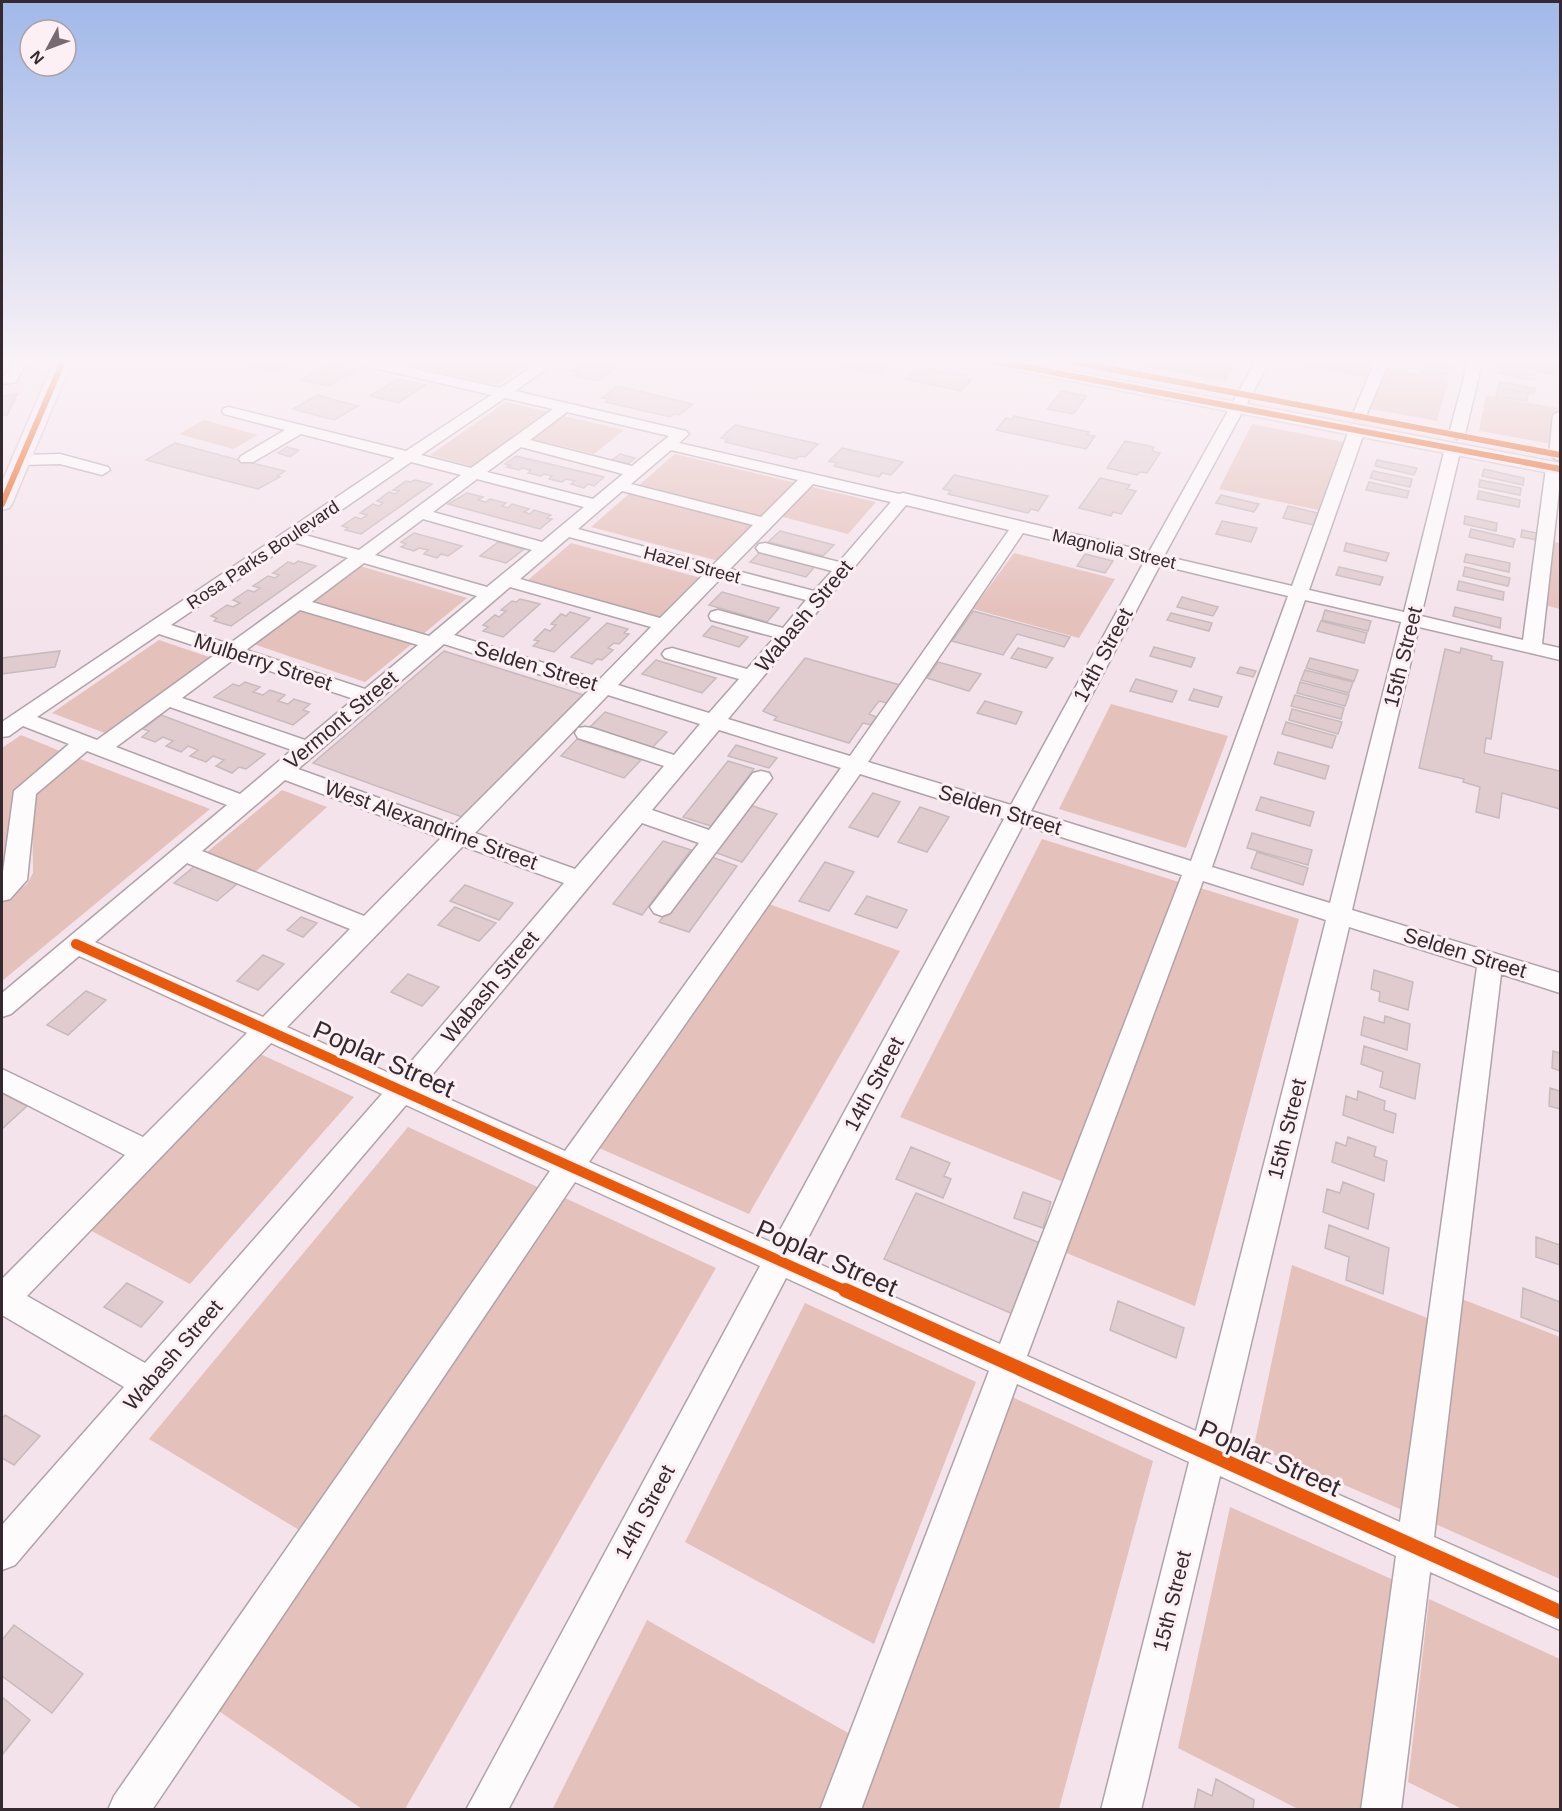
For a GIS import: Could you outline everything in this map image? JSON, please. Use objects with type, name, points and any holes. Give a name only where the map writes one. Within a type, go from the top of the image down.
[{"type":"main road","points":[[2,502],[12,469],[24,444]]},
{"type":"main road","points":[[1467,444],[1558,462]]},
{"type":"street","points":[[247,459],[273,444]]},
{"type":"street","points":[[355,444],[596,505]]},
{"type":"street","name":"Rosa Parks Boulevard","points":[[2,731],[428,444]]},
{"type":"street","points":[[2,893],[15,880],[25,791],[91,746],[167,699],[515,444]]},
{"type":"street","points":[[528,444],[636,472]]},
{"type":"street","name":"Vermont Street","points":[[2,1007],[670,444]]},
{"type":"street","name":"Magnolia Street","points":[[691,444],[809,478],[903,498],[1560,654]]},
{"type":"street","name":"14th Street","points":[[486,1809],[1218,444]]},
{"type":"street","points":[[840,1809],[1007,1363],[1197,870],[1351,444]]},
{"type":"street","name":"15th Street","points":[[1120,1809],[1454,444]]},
{"type":"street","points":[[1532,647],[1559,444]]},
{"type":"street","points":[[12,469],[60,459],[102,470]]},
{"type":"street","points":[[148,1383],[2,1299],[809,478]]},
{"type":"street","points":[[620,486],[765,522]]},
{"type":"street","name":"Wabash Street","points":[[2,1552],[402,1091],[903,498]]},
{"type":"street","points":[[420,513],[546,548]]},
{"type":"street","points":[[128,1809],[570,1166],[855,765],[1019,527]]},
{"type":"street","name":"Hazel Street","points":[[566,531],[818,598]]},
{"type":"street","points":[[291,536],[361,556],[663,625]]},
{"type":"street","points":[[765,548],[845,569]]},
{"type":"street","name":"Selden Street","points":[[296,603],[603,687],[1560,982]]},
{"type":"street","points":[[718,616],[788,635]]},
{"type":"street","name":"Mulberry Street","points":[[158,627],[369,697]]},
{"type":"street","points":[[672,654],[752,677]]},
{"type":"street","points":[[167,699],[308,748]]},
{"type":"street","points":[[20,718],[243,803]]},
{"type":"street","points":[[585,734],[679,764]]},
{"type":"street","name":"West Alexandrine Street","points":[[282,771],[580,880]]},
{"type":"street","points":[[662,907],[761,778]]},
{"type":"street","points":[[637,813],[714,840]]},
{"type":"street","points":[[184,853],[368,927]]},
{"type":"street","name":"Poplar Street","points":[[76,944],[1560,1612]]},
{"type":"street","points":[[1382,1809],[1490,961]]},
{"type":"street","points":[[2,1080],[146,1152]]},
{"type":"shaded area","points":[[213,444],[243,444],[233,449]]},
{"type":"shaded area","points":[[446,444],[511,444],[478,468],[430,455]]},
{"type":"shaded area","points":[[551,444],[607,444],[594,454]]},
{"type":"shaded area","points":[[1242,444],[1343,444],[1318,510],[1219,489]]},
{"type":"shaded area","points":[[675,454],[796,483],[762,517],[638,486]]},
{"type":"shaded area","points":[[808,486],[876,502],[848,534],[779,516]]},
{"type":"shaded area","points":[[631,492],[756,523],[719,561],[591,527]]},
{"type":"shaded area","points":[[1554,542],[1560,543],[1560,609],[1545,605]]},
{"type":"shaded area","points":[[571,543],[701,578],[661,619],[527,581]]},
{"type":"shaded area","points":[[1014,553],[1115,579],[1079,638],[973,609]]},
{"type":"shaded area","points":[[357,565],[467,598],[422,635],[310,600]]},
{"type":"shaded area","points":[[300,607],[413,643],[365,682],[250,643]]},
{"type":"shaded area","points":[[159,640],[215,659],[110,735],[52,713]]},
{"type":"shaded area","points":[[1111,704],[1228,736],[1186,848],[1059,809]]},
{"type":"shaded area","points":[[21,735],[65,753],[17,794],[8,878],[2,883],[2,748]]},
{"type":"shaded area","points":[[75,757],[210,809],[2,981],[2,901],[27,884],[33,873],[32,791]]},
{"type":"shaded area","points":[[282,790],[327,807],[254,873],[206,853]]},
{"type":"shaded area","points":[[1042,839],[1182,883],[1066,1183],[900,1117]]},
{"type":"shaded area","points":[[1194,886],[1299,919],[1195,1306],[1064,1252]]},
{"type":"shaded area","points":[[769,904],[900,951],[749,1214],[599,1148]]},
{"type":"shaded area","points":[[258,1053],[354,1097],[190,1284],[88,1229]]},
{"type":"shaded area","points":[[408,1127],[542,1189],[299,1530],[149,1439]]},
{"type":"shaded area","points":[[563,1197],[716,1268],[405,1809],[362,1809],[210,1705]]},
{"type":"shaded area","points":[[1292,1265],[1430,1319],[1407,1512],[1254,1446]]},
{"type":"shaded area","points":[[1459,1298],[1560,1337],[1560,1579],[1433,1523]]},
{"type":"shaded area","points":[[805,1303],[976,1382],[874,1644],[685,1542]]},
{"type":"shaded area","points":[[1008,1395],[1153,1461],[1059,1809],[858,1810]]},
{"type":"shaded area","points":[[1230,1507],[1398,1582],[1370,1809],[1298,1809],[1178,1748]]},
{"type":"shaded area","points":[[1429,1599],[1560,1659],[1560,1809],[1462,1809],[1408,1782]]},
{"type":"shaded area","points":[[647,1620],[850,1734],[822,1809],[552,1810]]},
{"type":"building","points":[[177,444],[285,471],[277,476],[280,477],[258,489],[146,460]]},
{"type":"building","points":[[731,444],[818,444],[805,457],[799,456],[796,459]]},
{"type":"building","points":[[1060,444],[1090,444],[1086,449]]},
{"type":"building","points":[[1123,444],[1154,447],[1152,451],[1160,453],[1147,473],[1140,472],[1137,475],[1107,468]]},
{"type":"building","points":[[287,447],[299,450],[290,457],[278,453]]},
{"type":"building","points":[[842,448],[903,462],[891,475],[882,473],[879,477],[834,466],[837,463],[829,461]]},
{"type":"building","points":[[620,454],[635,458],[628,464],[612,460]]},
{"type":"building","points":[[516,456],[604,477],[594,486],[588,484],[584,488],[571,484],[575,481],[566,479],[562,482],[549,479],[552,476],[528,473],[531,470],[507,467],[510,465],[505,464]]},
{"type":"building","points":[[1377,460],[1417,468],[1414,475],[1375,466]]},
{"type":"building","points":[[1484,469],[1524,478],[1523,485],[1482,476]]},
{"type":"building","points":[[1373,471],[1412,479],[1410,487],[1370,478]]},
{"type":"building","points":[[954,475],[1048,496],[1038,511],[1031,509],[1028,513],[948,494],[951,491],[943,489]]},
{"type":"building","points":[[1100,478],[1130,485],[1127,489],[1136,491],[1121,514],[1113,512],[1111,516],[1079,508]]},
{"type":"building","points":[[415,480],[432,484],[361,534],[345,530],[348,528],[342,526],[355,517],[361,519],[367,515],[360,513],[373,504],[379,506],[383,503],[377,501],[389,492],[395,494],[399,491],[393,490],[406,481]]},
{"type":"building","points":[[1480,480],[1521,488],[1520,495],[1479,487]]},
{"type":"building","points":[[1369,482],[1409,491],[1407,498],[1366,490]]},
{"type":"building","points":[[1479,491],[1520,500],[1519,507],[1477,499]]},
{"type":"building","points":[[467,493],[483,497],[478,500],[486,502],[490,499],[506,503],[502,506],[508,508],[512,504],[529,509],[524,512],[530,514],[534,510],[551,515],[547,518],[552,519],[540,529],[448,504]]},
{"type":"building","points":[[1221,495],[1259,504],[1254,512],[1216,503]]},
{"type":"building","points":[[1288,506],[1318,513],[1313,525],[1283,518]]},
{"type":"building","points":[[1465,516],[1497,523],[1496,531],[1464,524]]},
{"type":"building","points":[[1222,521],[1257,528],[1251,542],[1216,534]]},
{"type":"building","points":[[1471,529],[1515,539],[1513,547],[1469,537]]},
{"type":"building","points":[[1522,530],[1537,533],[1537,540],[1521,537]]},
{"type":"building","points":[[780,531],[834,545],[823,556],[768,542]]},
{"type":"building","points":[[414,533],[462,546],[448,556],[441,554],[437,558],[424,554],[428,550],[419,548],[414,551],[401,547],[406,544],[401,542]]},
{"type":"building","points":[[498,542],[524,549],[506,563],[480,556]]},
{"type":"building","points":[[1346,543],[1389,553],[1386,561],[1344,551]]},
{"type":"building","points":[[762,550],[817,564],[806,577],[750,562]]},
{"type":"building","points":[[1085,554],[1113,561],[1105,573],[1077,566]]},
{"type":"building","points":[[1466,554],[1510,563],[1509,572],[1464,562]]},
{"type":"building","points":[[298,561],[316,566],[231,626],[214,621],[217,618],[211,616],[227,605],[233,607],[240,603],[233,600],[248,590],[254,592],[260,588],[253,586],[268,576],[275,578],[279,575],[273,573],[288,562],[294,564]]},
{"type":"building","points":[[1339,567],[1383,577],[1380,585],[1336,575]]},
{"type":"building","points":[[1465,567],[1510,578],[1508,586],[1463,576]]},
{"type":"building","points":[[1459,581],[1504,592],[1503,600],[1457,590]]},
{"type":"building","points":[[722,592],[779,608],[767,622],[709,605]]},
{"type":"building","points":[[1182,597],[1218,607],[1213,616],[1177,607]]},
{"type":"building","points":[[520,599],[540,604],[503,637],[483,631],[488,627],[483,625],[495,615],[499,617],[506,611],[501,610],[512,601],[516,602]]},
{"type":"building","points":[[1455,607],[1501,618],[1500,628],[1453,616]]},
{"type":"building","points":[[1325,610],[1371,621],[1368,631],[1322,620]]},
{"type":"building","points":[[973,611],[1070,637],[1064,647],[1017,634],[1003,655],[952,641]]},
{"type":"building","points":[[570,612],[590,618],[554,652],[533,646],[539,641],[534,640],[545,629],[550,631],[556,625],[551,624],[561,614],[566,616]]},
{"type":"building","points":[[1171,613],[1212,623],[1209,631],[1167,620]]},
{"type":"building","points":[[1321,621],[1367,633],[1364,643],[1317,631]]},
{"type":"building","points":[[607,623],[628,629],[624,633],[629,634],[619,644],[614,643],[608,648],[613,650],[602,660],[597,659],[592,664],[571,657]]},
{"type":"building","points":[[712,626],[748,637],[739,647],[703,636]]},
{"type":"building","points":[[1154,647],[1195,658],[1191,667],[1150,656]]},
{"type":"building","points":[[1018,648],[1053,658],[1046,668],[1011,658]]},
{"type":"building","points":[[1461,648],[1492,656],[1491,660],[1503,662],[1491,739],[1486,738],[1484,753],[1560,771],[1560,809],[1502,793],[1499,818],[1476,812],[1480,787],[1463,782],[1464,779],[1419,768],[1445,649],[1460,653]]},
{"type":"building","points":[[60,651],[55,667],[2,674],[2,658]]},
{"type":"building","points":[[444,651],[584,695],[462,817],[313,763]]},
{"type":"building","points":[[805,658],[900,685],[887,703],[879,701],[869,714],[877,717],[871,725],[863,723],[849,743],[774,720],[777,717],[763,711]]},
{"type":"building","points":[[1310,658],[1358,670],[1354,681],[1306,668]]},
{"type":"building","points":[[656,660],[716,678],[702,693],[642,674]]},
{"type":"building","points":[[938,662],[981,674],[969,691],[927,678]]},
{"type":"building","points":[[1240,667],[1256,671],[1253,677],[1237,673]]},
{"type":"building","points":[[1305,670],[1353,682],[1349,693],[1301,680]]},
{"type":"building","points":[[1136,679],[1177,691],[1172,702],[1130,691]]},
{"type":"building","points":[[245,682],[260,687],[253,692],[263,695],[270,690],[285,695],[278,701],[288,704],[294,699],[310,704],[303,710],[309,712],[293,725],[214,697],[233,684],[239,686]]},
{"type":"building","points":[[1300,682],[1349,695],[1345,706],[1297,693]]},
{"type":"building","points":[[1194,689],[1222,697],[1218,707],[1189,700]]},
{"type":"building","points":[[1295,695],[1344,708],[1341,719],[1291,706]]},
{"type":"building","points":[[985,701],[1022,712],[1016,724],[977,713]]},
{"type":"building","points":[[1292,709],[1342,722],[1338,734],[1289,720]]},
{"type":"building","points":[[605,712],[667,732],[651,749],[589,728]]},
{"type":"building","points":[[161,715],[265,754],[246,769],[239,767],[232,773],[216,766],[224,760],[213,756],[206,762],[190,756],[198,750],[188,746],[181,752],[166,746],[173,741],[163,737],[155,742],[142,737],[149,731],[143,729]]},
{"type":"building","points":[[1286,722],[1336,736],[1332,748],[1282,734]]},
{"type":"building","points":[[577,739],[641,760],[624,778],[561,756]]},
{"type":"building","points":[[736,745],[777,758],[769,768],[728,756]]},
{"type":"building","points":[[1278,752],[1329,766],[1325,779],[1274,764]]},
{"type":"building","points":[[728,761],[754,769],[711,826],[683,817]]},
{"type":"building","points":[[873,793],[900,802],[878,837],[849,827]]},
{"type":"building","points":[[1261,797],[1314,812],[1310,826],[1256,810]]},
{"type":"building","points":[[750,805],[777,814],[742,862],[714,852]]},
{"type":"building","points":[[920,807],[949,817],[927,852],[898,842]]},
{"type":"building","points":[[1252,833],[1312,850],[1308,865],[1247,848]]},
{"type":"building","points":[[663,841],[691,850],[642,915],[613,904]]},
{"type":"building","points":[[1257,852],[1308,868],[1303,885],[1251,868]]},
{"type":"building","points":[[709,856],[737,866],[689,932],[659,922]]},
{"type":"building","points":[[825,862],[854,872],[829,911],[799,901]]},
{"type":"building","points":[[196,865],[238,883],[217,901],[174,883]]},
{"type":"building","points":[[465,885],[513,903],[499,920],[450,901]]},
{"type":"building","points":[[867,896],[907,910],[897,928],[855,914]]},
{"type":"building","points":[[455,907],[496,923],[479,941],[438,925]]},
{"type":"building","points":[[301,917],[317,923],[303,937],[287,930]]},
{"type":"building","points":[[263,955],[284,964],[258,990],[237,981]]},
{"type":"building","points":[[1374,970],[1413,982],[1408,1010],[1379,1001],[1380,992],[1371,989]]},
{"type":"building","points":[[408,974],[439,987],[422,1006],[391,992]]},
{"type":"building","points":[[86,991],[106,1000],[68,1035],[47,1025]]},
{"type":"building","points":[[1385,1016],[1410,1024],[1407,1050],[1361,1035],[1364,1017],[1384,1023]]},
{"type":"building","points":[[1364,1046],[1420,1064],[1415,1099],[1380,1087],[1383,1072],[1361,1064]]},
{"type":"building","points":[[1553,1051],[1560,1053],[1560,1071],[1552,1068]]},
{"type":"building","points":[[1550,1088],[1560,1091],[1560,1109],[1549,1106]]},
{"type":"building","points":[[1358,1091],[1385,1101],[1384,1110],[1396,1114],[1393,1133],[1343,1115],[1346,1096],[1357,1100]]},
{"type":"building","points":[[2,1093],[27,1106],[2,1129]]},
{"type":"building","points":[[1348,1137],[1376,1147],[1374,1156],[1387,1161],[1384,1181],[1332,1162],[1336,1142],[1346,1146]]},
{"type":"building","points":[[911,1147],[950,1163],[944,1176],[951,1179],[943,1198],[896,1179]]},
{"type":"building","points":[[1343,1182],[1374,1194],[1368,1229],[1323,1212],[1327,1189],[1340,1193]]},
{"type":"building","points":[[1023,1192],[1051,1202],[1043,1228],[1014,1218]]},
{"type":"building","points":[[916,1193],[1040,1243],[1013,1314],[884,1259]]},
{"type":"building","points":[[1329,1225],[1389,1248],[1383,1294],[1346,1280],[1349,1257],[1325,1248]]},
{"type":"building","points":[[1536,1237],[1560,1245],[1560,1265],[1536,1257]]},
{"type":"building","points":[[127,1283],[163,1302],[141,1327],[104,1307]]},
{"type":"building","points":[[1523,1288],[1560,1302],[1560,1332],[1521,1317]]},
{"type":"building","points":[[1118,1301],[1184,1328],[1176,1358],[1110,1330]]},
{"type":"building","points":[[5,1415],[40,1436],[14,1465],[2,1458],[2,1419]]},
{"type":"building","points":[[14,1625],[83,1674],[52,1713],[2,1676],[2,1640]]},
{"type":"building","points":[[2,1697],[30,1720],[2,1755]]},
{"type":"building","points":[[1216,1779],[1254,1800],[1253,1810],[1194,1810],[1198,1789],[1212,1796]]},
{"type":"cycle path","points":[[2,504],[28,444]]},
{"type":"cycle path","points":[[1426,444],[1560,469]]},
{"type":"cycle path","points":[[1500,444],[1560,455]]},
{"type":"cycle path","points":[[76,944],[1560,1612]]}]
